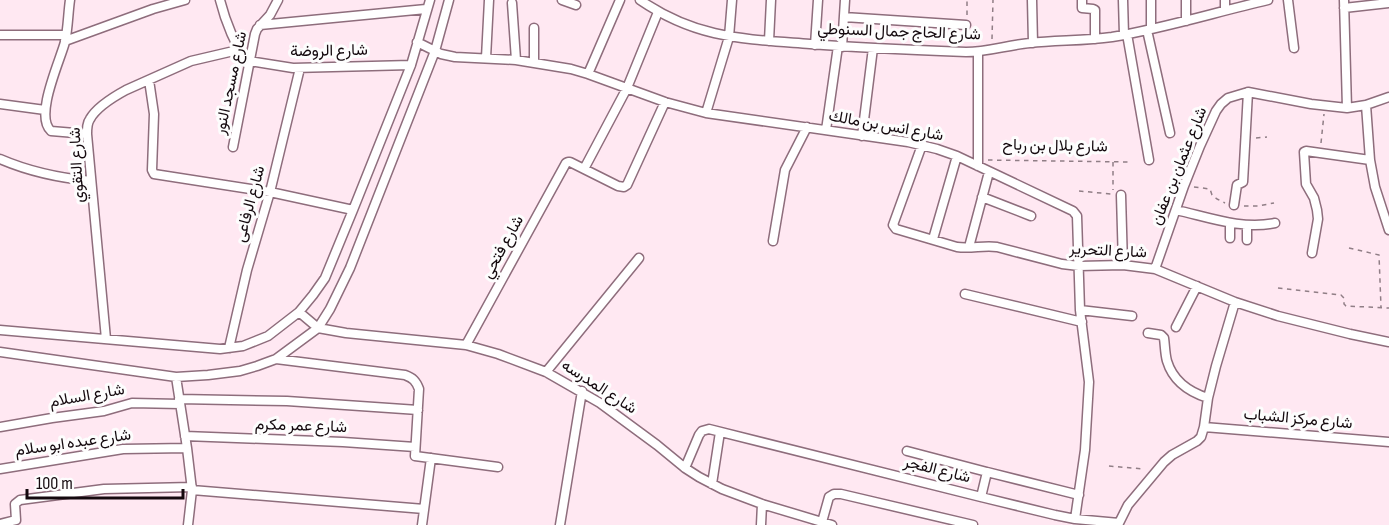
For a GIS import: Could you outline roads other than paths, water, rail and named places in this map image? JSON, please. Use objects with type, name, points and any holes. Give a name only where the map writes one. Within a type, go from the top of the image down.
[{"type":"street","points":[[70,0],[65,38],[45,110],[46,125],[51,131],[87,134]]},
{"type":"street","points":[[0,35],[65,38],[185,0]]},
{"type":"street","points":[[220,0],[228,29],[238,50],[248,63]]},
{"type":"street","name":"شارع مسجد النور","points":[[233,147],[255,34],[278,0]]},
{"type":"street","points":[[0,352],[176,377],[208,375],[240,371],[276,358],[318,328],[350,268],[435,51],[449,0]]},
{"type":"street","points":[[486,58],[489,0]]},
{"type":"street","points":[[562,0],[576,5]]},
{"type":"street","points":[[588,74],[620,0]]},
{"type":"street","name":"شارع الحاج جمال السنوطي","points":[[640,0],[650,3],[658,12],[685,25],[729,37],[815,45],[978,52],[1033,43],[1095,39],[1125,34],[1186,21],[1225,5],[1268,0]]},
{"type":"street","points":[[706,113],[729,37],[732,0]]},
{"type":"street","points":[[768,41],[771,0]]},
{"type":"street","points":[[815,45],[818,0]]},
{"type":"street","points":[[826,130],[845,0]]},
{"type":"street","points":[[1032,0],[1033,43]]},
{"type":"street","points":[[1082,0],[1082,8],[1095,10],[1095,39]]},
{"type":"street","points":[[1123,0],[1125,34],[1149,160]]},
{"type":"street","points":[[1151,0],[1149,29],[1170,133]]},
{"type":"street","points":[[1186,0],[1186,21]]},
{"type":"street","points":[[1288,0],[1294,48]]},
{"type":"street","points":[[512,3],[516,60]]},
{"type":"street","points":[[1347,108],[1344,4],[1389,3]]},
{"type":"street","points":[[0,330],[220,349],[243,346],[268,336],[299,312],[325,278],[411,65],[428,4]]},
{"type":"street","name":"شارع مسجد النور","points":[[260,25],[428,4]]},
{"type":"street","points":[[658,12],[627,88],[584,169],[618,186],[627,185],[665,102]]},
{"type":"street","points":[[844,17],[966,25]]},
{"type":"street","points":[[534,28],[534,62]]},
{"type":"street","name":"شارع انس بن مالك","points":[[417,42],[455,57],[534,62],[588,74],[665,102],[706,113],[922,145],[979,163],[989,172],[1076,214],[1080,310],[1089,382],[1085,450],[1075,519]]},
{"type":"street","points":[[862,136],[873,48]]},
{"type":"street","name":"شارع التقوي","points":[[106,339],[87,134],[88,122],[93,114],[116,96],[149,80],[191,61],[238,50]]},
{"type":"street","points":[[978,52],[979,163]]},
{"type":"street","name":"شارع الروضة","points":[[248,63],[287,68],[411,65]]},
{"type":"street","name":"شارع الرفاعى","points":[[229,348],[300,68]]},
{"type":"street","points":[[149,80],[154,114],[152,170],[154,174],[270,192],[353,210]]},
{"type":"street","points":[[1234,205],[1237,185],[1243,182],[1248,92],[1347,108],[1366,105],[1389,96]]},
{"type":"street","name":"شارع عثمان بن عفان","points":[[1155,269],[1200,146],[1216,111],[1227,98],[1248,92]]},
{"type":"street","points":[[0,104],[45,110]]},
{"type":"street","points":[[1366,105],[1370,160],[1375,187],[1389,230]]},
{"type":"street","points":[[773,241],[785,170],[807,127]]},
{"type":"street","name":"شارع التحرير","points":[[922,145],[893,225],[896,228],[957,247],[997,247],[1062,264],[1123,265],[1155,269],[1235,302],[1278,316],[1389,342]]},
{"type":"street","points":[[1312,253],[1318,219],[1314,198],[1306,184],[1305,152],[1320,152],[1370,160]]},
{"type":"street","points":[[933,239],[957,156]]},
{"type":"street","points":[[0,159],[21,168],[45,174],[92,181]]},
{"type":"street","name":"شارع فتحي","points":[[466,345],[566,163],[570,162],[584,169]]},
{"type":"street","points":[[969,247],[989,172]]},
{"type":"street","points":[[1121,195],[1123,265]]},
{"type":"street","points":[[982,197],[1031,216]]},
{"type":"street","points":[[1176,210],[1230,223],[1247,225],[1275,223]]},
{"type":"street","points":[[1230,223],[1230,238]]},
{"type":"street","points":[[1247,225],[1247,240]]},
{"type":"street","points":[[546,372],[639,258]]},
{"type":"street","points":[[1176,327],[1197,286]]},
{"type":"street","points":[[965,294],[1082,322]]},
{"type":"street","points":[[981,497],[1085,523],[1118,524],[1128,505],[1157,470],[1172,455],[1197,441],[1201,436],[1208,398],[1235,302]]},
{"type":"street","points":[[1080,310],[1132,316]]},
{"type":"street","points":[[299,312],[318,328]]},
{"type":"street","name":"شارع المدرسه","points":[[318,328],[466,345],[546,372],[582,391],[685,468],[712,484],[762,504],[832,525]]},
{"type":"street","points":[[1148,333],[1161,335],[1164,338],[1167,361],[1178,381],[1187,389],[1208,398]]},
{"type":"street","points":[[276,358],[405,375],[412,378],[417,382],[419,389],[415,451]]},
{"type":"street","points":[[176,377],[192,489],[188,525]]},
{"type":"street","points":[[560,525],[582,391]]},
{"type":"street","name":"شارع السلام","points":[[0,427],[104,411],[132,403],[179,401],[287,401],[418,410]]},
{"type":"street","name":"شارع مركز الشباب","points":[[1204,427],[1389,442]]},
{"type":"street","points":[[685,468],[702,430],[720,432],[712,484]]},
{"type":"street","name":"شارع الفجر","points":[[720,432],[981,497],[987,472],[1079,495]]},
{"type":"street","name":"شارع عمر مكرم","points":[[185,436],[343,442],[415,451],[431,458],[498,467]]},
{"type":"street","name":"شارع عبده ابو سلام","points":[[0,469],[123,449],[187,448]]},
{"type":"street","points":[[907,451],[987,472]]},
{"type":"street","points":[[422,525],[431,458]]},
{"type":"street","points":[[0,524],[17,522],[15,504],[20,500],[104,489],[192,489],[424,509]]},
{"type":"street","points":[[822,522],[830,496],[841,494],[972,525]]},
{"type":"street","points":[[761,525],[762,504]]}]
